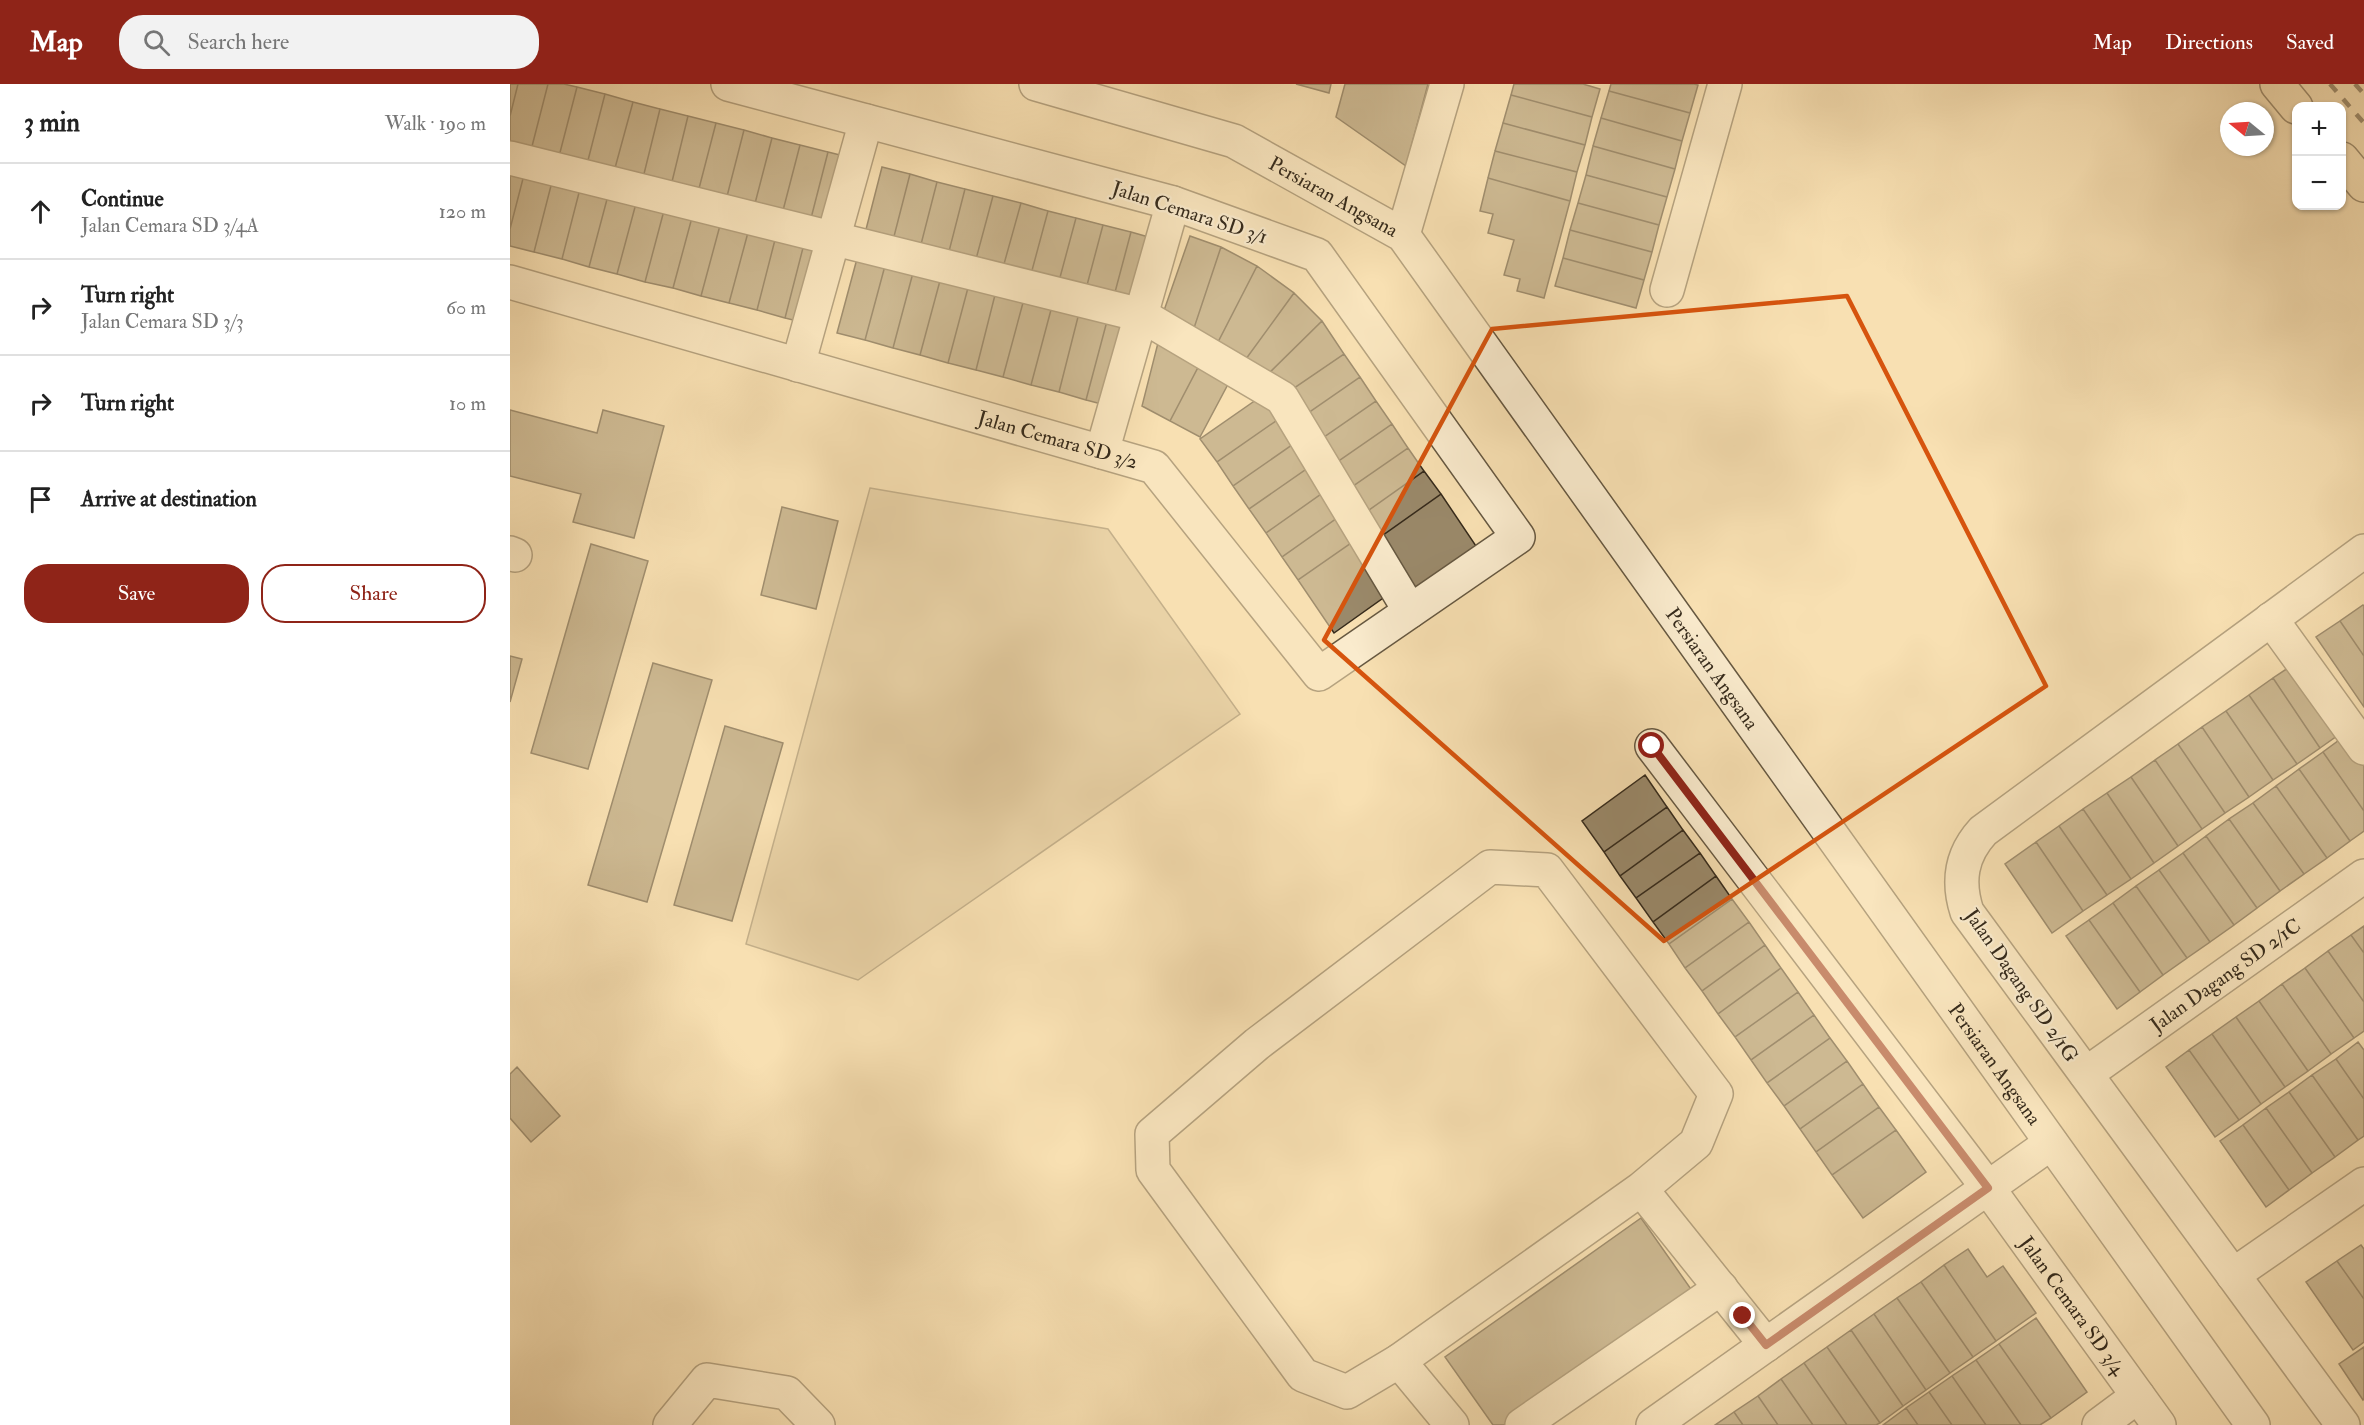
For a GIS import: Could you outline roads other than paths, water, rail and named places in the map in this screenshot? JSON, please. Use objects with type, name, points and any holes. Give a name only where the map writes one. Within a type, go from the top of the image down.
[{"type":"main road","points":[[2277,84],[2293,102]]},
{"type":"main road","points":[[2346,164],[2364,186]]},
{"type":"street","name":"Jalan Cemara SD 3/1","points":[[728,84],[1173,203],[1317,255],[1518,537]]},
{"type":"street","name":"Persiaran Angsana","points":[[1036,84],[1234,141],[1403,235],[2253,1425]]},
{"type":"street","points":[[1403,235],[1447,84]]},
{"type":"street","points":[[1667,290],[1725,84]]},
{"type":"street","points":[[798,364],[866,121]]},
{"type":"street","points":[[510,158],[1141,315],[1282,398],[1410,611]]},
{"type":"street","points":[[1102,452],[1173,203]]},
{"type":"street","name":"Jalan Cemara SD 3/2","points":[[510,282],[1154,467],[1319,674],[1518,537]]},
{"type":"street","name":"Jalan Dagang SD 2/1G","points":[[2343,1425],[1967,912],[1961,895],[1960,881],[1969,850],[1983,831],[2364,551]]},
{"type":"street","points":[[2271,620],[2364,748]]},
{"type":"street","name":"Jalan Cemara SD 3/4","points":[[1652,746],[1988,1188],[2159,1425]]},
{"type":"street","points":[[1490,867],[1547,870],[1716,1094],[1696,1143],[1641,1189],[1399,1361],[1347,1392],[1304,1375],[1153,1170],[1152,1134],[1257,1044],[1490,867]]},
{"type":"street","name":"Jalan Dagang SD 2/1C","points":[[2086,1074],[2364,876]]},
{"type":"street","points":[[1655,1424],[2051,1143]]},
{"type":"street","points":[[2233,1275],[2364,1184]]},
{"type":"street","points":[[1641,1189],[1766,1345]]},
{"type":"street","points":[[1522,1425],[1721,1288]]},
{"type":"street","points":[[1399,1361],[1452,1425]]},
{"type":"street","points":[[670,1425],[707,1380],[787,1393],[818,1425]]},
{"type":"street","points":[[2098,1425],[2138,1396]]},
{"type":"railway","points":[[2330,84],[2364,123]]},
{"type":"railway","points":[[2355,84],[2364,94]]}]
